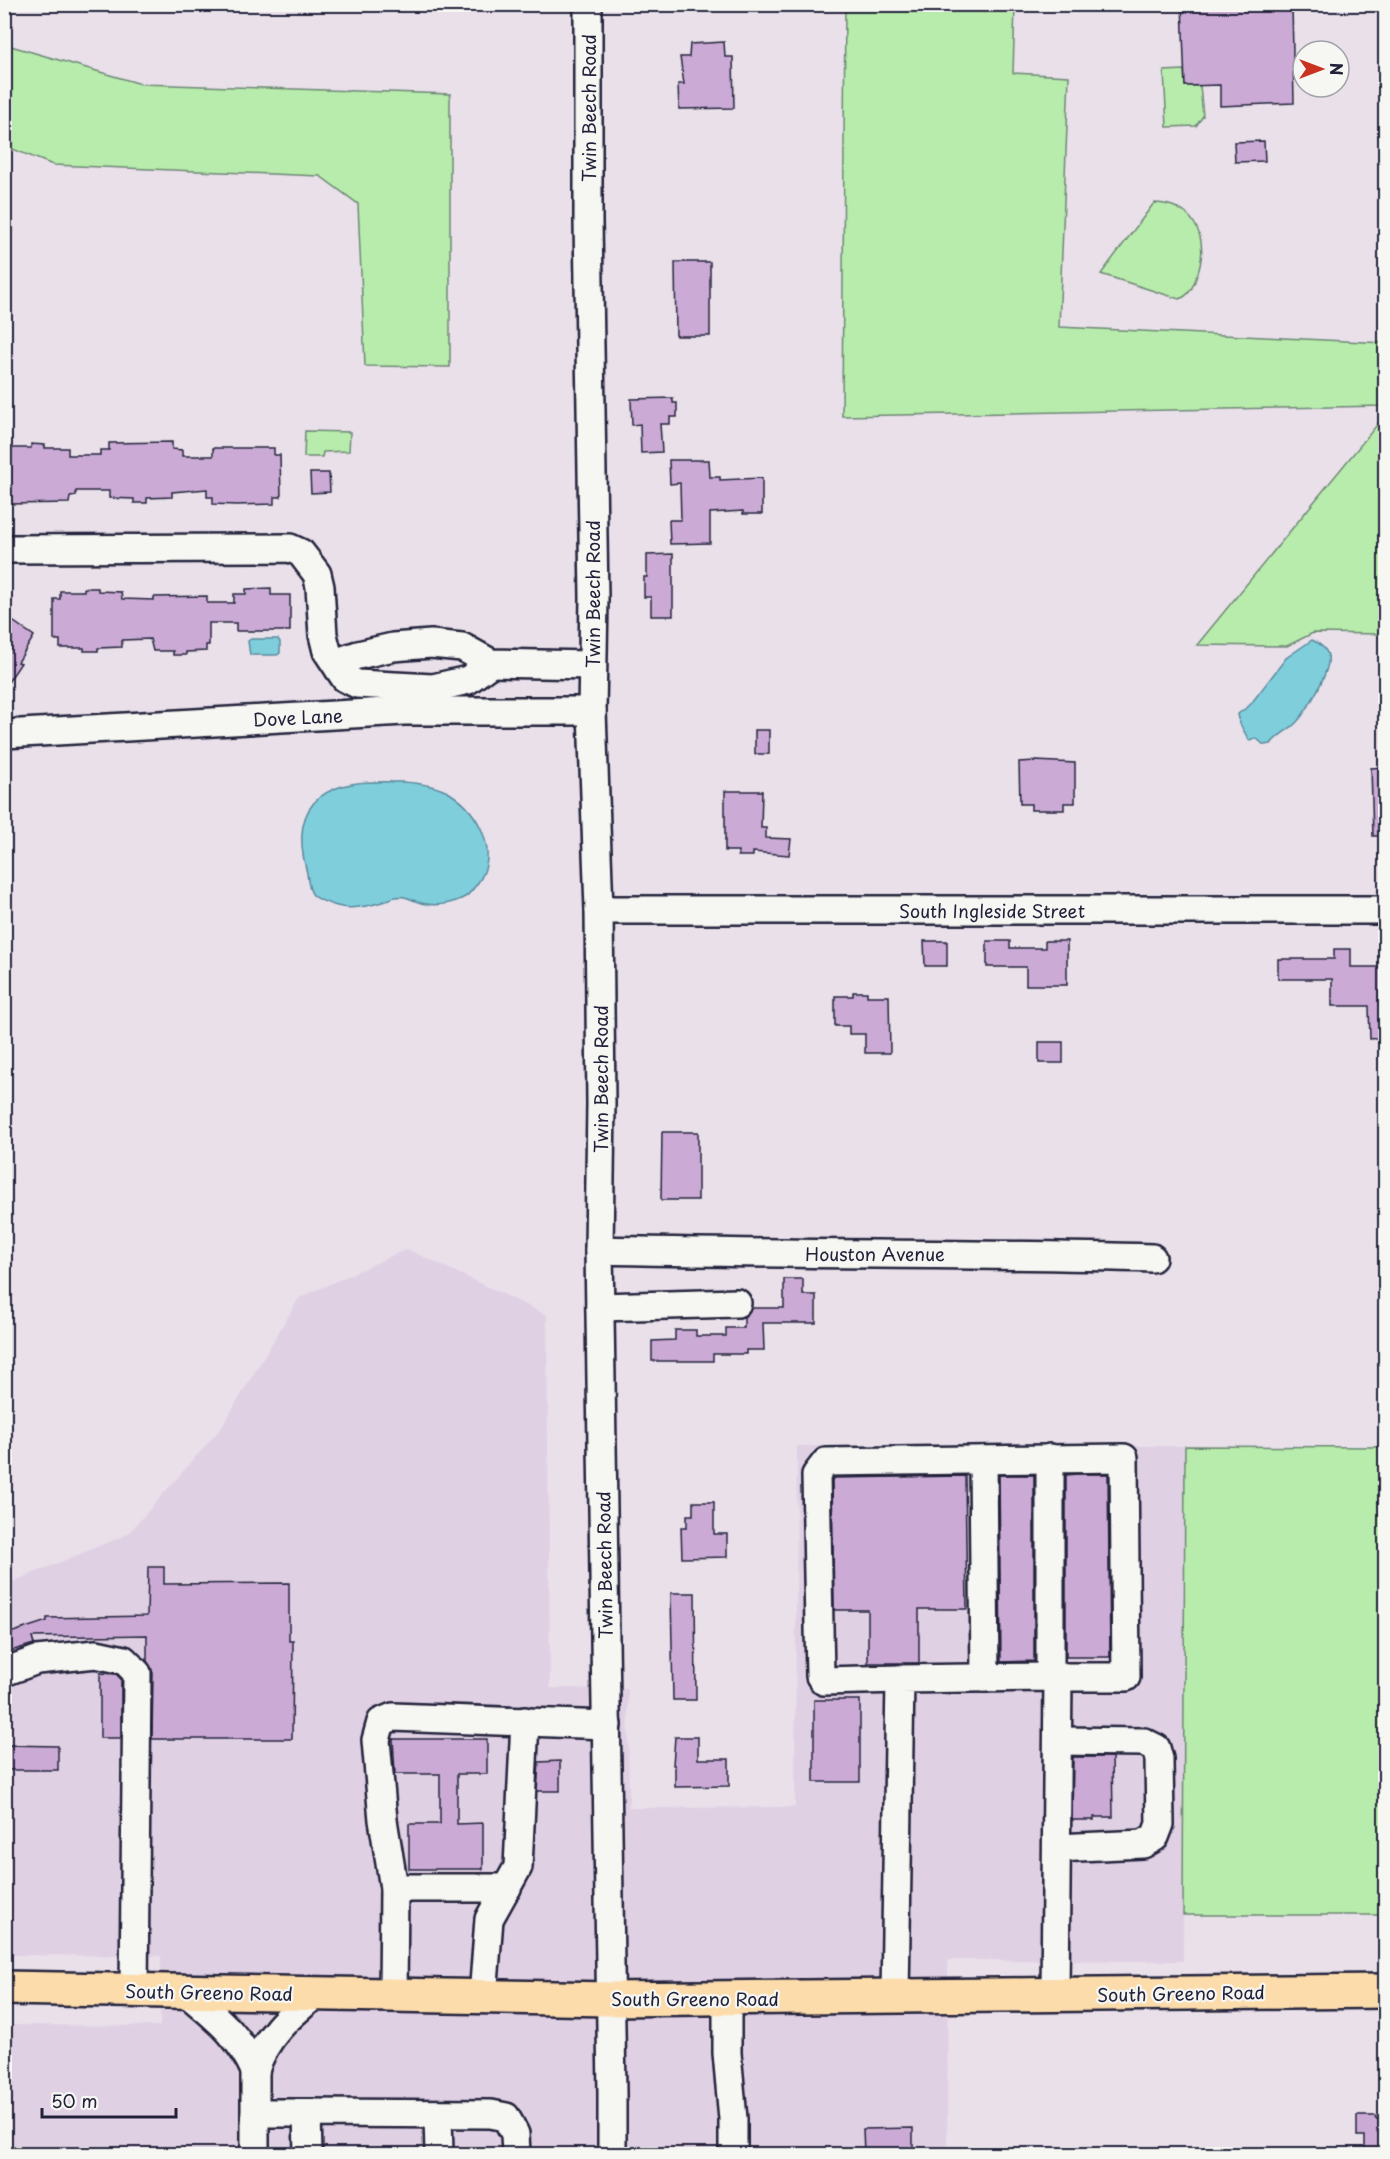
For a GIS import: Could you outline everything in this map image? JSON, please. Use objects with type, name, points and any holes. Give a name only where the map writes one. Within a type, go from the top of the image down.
[{"type":"main road","name":"South Greeno Road","points":[[4,1988],[610,1999],[1386,1991]]},
{"type":"street","name":"Twin Beech Road","points":[[588,4],[588,221],[594,598],[592,711],[599,910],[601,1103],[598,1250],[612,2154]]},
{"type":"street","points":[[4,549],[290,548],[301,553],[317,573],[323,635],[327,651],[345,678],[357,684],[433,688],[468,680],[491,663]]},
{"type":"street","points":[[339,669],[346,659],[358,655],[393,647],[431,644],[462,647],[491,663],[592,665]]},
{"type":"street","name":"Dove Lane","points":[[4,734],[404,711],[592,711]]},
{"type":"street","name":"South Ingleside Street","points":[[599,910],[1386,909]]},
{"type":"street","name":"Houston Avenue","points":[[598,1250],[707,1253],[1004,1254],[1152,1258]]},
{"type":"street","points":[[600,1306],[737,1303]]},
{"type":"street","points":[[1050,1458],[1054,1677],[1058,1741],[1055,1994]]},
{"type":"street","points":[[1124,1458],[1126,1677],[824,1681],[820,1676],[816,1475],[826,1462],[983,1460],[1124,1458]]},
{"type":"street","points":[[983,1460],[985,1678]]},
{"type":"street","points":[[4,1672],[37,1660],[96,1654],[123,1660],[137,1673],[134,1990]]},
{"type":"street","points":[[895,1996],[900,1679]]},
{"type":"street","points":[[393,1995],[394,1888],[383,1820],[376,1740],[381,1722],[393,1717],[607,1725]]},
{"type":"street","points":[[483,1997],[489,1919],[518,1867],[525,1721]]},
{"type":"street","points":[[1057,1848],[1143,1844],[1155,1837],[1160,1824],[1159,1759],[1156,1748],[1144,1742],[1058,1741]]},
{"type":"street","points":[[394,1888],[507,1888]]},
{"type":"street","points":[[186,1992],[236,2036],[255,2071]]},
{"type":"street","points":[[255,2154],[255,2071],[257,2062],[273,2033],[316,1994]]},
{"type":"street","points":[[727,1998],[727,2053],[733,2119],[733,2154]]},
{"type":"street","points":[[255,2113],[491,2114],[506,2117],[515,2134],[516,2154]]},
{"type":"street","points":[[307,2113],[308,2154]]},
{"type":"street","points":[[438,2115],[439,2154]]},
{"type":"shaded area","points":[[407,1249],[547,1315],[550,1688],[628,1689],[629,1808],[795,1807],[797,1446],[1185,1446],[1183,1961],[948,1960],[947,2154],[5,2154],[5,2025],[160,2026],[161,1956],[5,1955],[5,1585],[128,1534],[222,1427],[299,1298]]},
{"type":"green space","points":[[845,5],[1015,5],[1013,73],[1069,76],[1059,327],[1385,343],[1385,406],[842,416]]},
{"type":"green space","points":[[4,44],[141,84],[450,94],[450,367],[365,366],[358,204],[320,176],[53,165],[5,146]]},
{"type":"green space","points":[[1184,70],[1185,86],[1200,86],[1203,116],[1196,126],[1167,127],[1164,71]]},
{"type":"green space","points":[[1154,203],[1168,205],[1190,217],[1200,238],[1202,251],[1195,281],[1188,293],[1179,299],[1101,274]]},
{"type":"green space","points":[[1385,415],[1385,634],[1313,633],[1287,646],[1197,645]]},
{"type":"green space","points":[[305,431],[350,432],[349,451],[323,452],[322,457],[304,457]]},
{"type":"green space","points":[[1185,1446],[1385,1447],[1385,1915],[1183,1915]]},
{"type":"water","points":[[278,639],[280,653],[250,655],[248,641]]},
{"type":"water","points":[[1312,640],[1326,651],[1328,663],[1322,681],[1306,710],[1296,723],[1271,744],[1264,745],[1256,738],[1249,740],[1240,724],[1238,714],[1250,705],[1286,658]]},
{"type":"water","points":[[403,782],[428,785],[446,791],[471,812],[484,835],[487,847],[484,872],[477,884],[465,897],[438,905],[421,903],[405,897],[393,897],[384,902],[348,908],[315,897],[309,887],[302,843],[303,823],[312,805],[329,791],[349,784]]},
{"type":"building","points":[[1182,4],[1292,4],[1291,99],[1294,99],[1294,103],[1220,106],[1220,85],[1185,86]]},
{"type":"building","points":[[724,42],[725,57],[733,57],[734,108],[679,109],[678,84],[684,84],[680,57],[689,57],[690,44]]},
{"type":"building","points":[[1264,141],[1265,161],[1235,162],[1234,142]]},
{"type":"building","points":[[675,262],[710,262],[710,336],[676,336]]},
{"type":"building","points":[[673,398],[673,403],[677,403],[677,417],[670,417],[670,424],[660,424],[662,452],[641,453],[640,424],[632,425],[631,399]]},
{"type":"building","points":[[172,442],[172,449],[182,450],[182,456],[213,456],[213,448],[274,448],[274,455],[280,455],[281,497],[274,497],[274,504],[213,504],[213,497],[207,497],[207,489],[172,492],[172,497],[147,498],[147,503],[134,503],[134,499],[109,498],[109,491],[76,491],[76,496],[70,497],[69,503],[7,504],[7,497],[4,497],[4,455],[7,455],[7,448],[31,448],[31,444],[45,445],[45,448],[68,448],[68,455],[100,455],[100,450],[109,450],[109,443]]},
{"type":"building","points":[[669,460],[709,460],[710,477],[720,477],[720,480],[762,478],[762,514],[743,514],[743,511],[710,513],[710,543],[670,544],[669,520],[681,520],[680,483],[670,484]]},
{"type":"building","points":[[310,473],[329,473],[330,492],[311,493]]},
{"type":"building","points":[[673,554],[673,616],[651,616],[651,597],[644,597],[647,555]]},
{"type":"building","points":[[84,588],[121,592],[122,599],[154,600],[154,597],[207,596],[207,603],[234,603],[234,594],[246,594],[246,589],[271,588],[271,595],[290,595],[290,631],[236,631],[236,623],[209,623],[209,645],[206,645],[206,651],[186,652],[186,655],[173,655],[173,651],[153,651],[150,639],[122,640],[122,647],[98,648],[98,651],[84,651],[84,648],[60,648],[60,640],[54,640],[54,599],[60,599],[60,591],[84,591]]},
{"type":"building","points":[[4,615],[34,636],[18,662],[21,663],[4,688]]},
{"type":"building","points":[[755,730],[769,730],[769,754],[755,754]]},
{"type":"building","points":[[1019,762],[1075,763],[1075,803],[1064,803],[1064,810],[1031,810],[1031,804],[1020,804]]},
{"type":"building","points":[[1386,767],[1386,836],[1373,836],[1371,768]]},
{"type":"building","points":[[725,791],[762,791],[761,828],[766,828],[766,838],[791,839],[789,855],[753,852],[753,856],[738,856],[738,851],[725,851]]},
{"type":"building","points":[[924,941],[947,941],[947,966],[925,966]]},
{"type":"building","points":[[987,941],[1010,941],[1010,948],[1045,948],[1045,941],[1067,941],[1067,985],[1026,985],[1026,967],[987,967]]},
{"type":"building","points":[[1334,949],[1351,949],[1351,967],[1386,967],[1383,1038],[1370,1039],[1369,1006],[1332,1006],[1332,979],[1278,979],[1278,959],[1334,959]]},
{"type":"building","points":[[853,992],[867,992],[867,996],[889,996],[890,1053],[865,1053],[865,1034],[849,1034],[849,1026],[835,1026],[835,996],[853,996]]},
{"type":"building","points":[[1039,1042],[1063,1042],[1063,1063],[1039,1063]]},
{"type":"building","points":[[662,1132],[698,1132],[698,1200],[661,1200]]},
{"type":"building","points":[[784,1279],[803,1279],[803,1295],[816,1295],[816,1323],[763,1323],[764,1350],[746,1350],[746,1354],[713,1354],[713,1361],[652,1361],[652,1341],[675,1340],[675,1330],[696,1330],[696,1336],[726,1336],[726,1328],[744,1328],[744,1317],[751,1308],[784,1308]]},
{"type":"building","points":[[1108,1474],[1110,1657],[1066,1657],[1066,1475]]},
{"type":"building","points":[[999,1475],[1034,1475],[1034,1661],[1001,1662]]},
{"type":"building","points":[[965,1476],[967,1609],[919,1609],[919,1663],[868,1663],[868,1610],[834,1610],[832,1480],[834,1478]]},
{"type":"building","points":[[693,1502],[714,1502],[714,1534],[727,1534],[727,1557],[682,1558],[681,1527],[687,1527],[687,1515],[693,1515]]},
{"type":"building","points":[[148,1567],[164,1567],[164,1584],[289,1583],[289,1641],[293,1641],[292,1739],[152,1739],[153,1673],[147,1661],[147,1635],[32,1637],[34,1644],[4,1653],[4,1635],[47,1621],[47,1618],[147,1616]]},
{"type":"building","points":[[671,1593],[695,1593],[696,1700],[673,1700]]},
{"type":"building","points":[[100,1673],[116,1674],[121,1679],[121,1738],[100,1738]]},
{"type":"building","points":[[814,1700],[860,1700],[860,1782],[814,1782]]},
{"type":"building","points":[[675,1737],[698,1737],[698,1759],[729,1759],[729,1786],[675,1787],[675,1765],[673,1765]]},
{"type":"building","points":[[393,1739],[487,1739],[487,1774],[457,1774],[457,1824],[483,1823],[483,1869],[409,1869],[409,1824],[440,1824],[440,1774],[395,1774]]},
{"type":"building","points":[[4,1745],[58,1746],[58,1770],[4,1770]]},
{"type":"building","points":[[1073,1757],[1112,1757],[1113,1817],[1072,1820]]},
{"type":"building","points":[[560,1761],[560,1791],[537,1791],[539,1762]]},
{"type":"building","points":[[1357,2116],[1376,2116],[1376,2119],[1386,2119],[1386,2154],[1365,2154],[1365,2136],[1357,2136]]},
{"type":"building","points":[[913,2128],[913,2154],[864,2154],[863,2129]]}]
